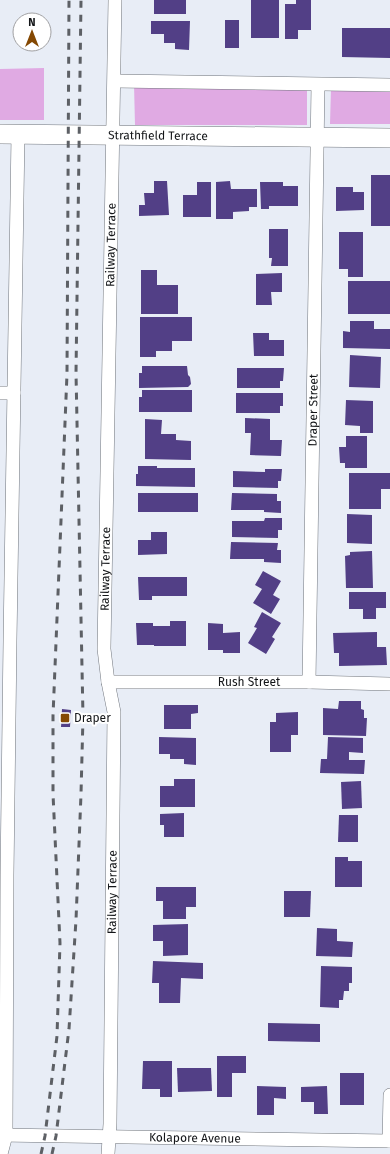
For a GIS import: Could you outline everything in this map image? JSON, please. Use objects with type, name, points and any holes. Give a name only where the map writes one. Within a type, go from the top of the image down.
[{"type":"main road","name":"Strathfield Terrace","points":[[9,135],[390,138]]},
{"type":"street","name":"Railway Terrace","points":[[108,1154],[110,1137],[114,712],[108,682],[104,649],[109,407],[112,136],[115,81],[115,0]]},
{"type":"street","points":[[115,81],[390,85]]},
{"type":"street","points":[[317,138],[318,85]]},
{"type":"street","points":[[1,1154],[3,1135],[5,641],[14,393],[9,135]]},
{"type":"street","name":"Draper Street","points":[[309,682],[317,138]]},
{"type":"street","points":[[0,393],[14,393]]},
{"type":"street","name":"Rush Street","points":[[108,682],[309,682],[390,684]]},
{"type":"street","points":[[390,1095],[390,1141]]},
{"type":"street","name":"Kolapore Avenue","points":[[3,1135],[390,1141]]},
{"type":"shaded area","points":[[44,68],[44,120],[0,120],[0,69]]},
{"type":"shaded area","points":[[134,84],[307,85],[307,125],[135,125]]},
{"type":"shaded area","points":[[331,88],[390,89],[390,124],[330,124]]},
{"type":"building","points":[[154,0],[186,0],[186,14],[154,14]]},
{"type":"building","points":[[251,0],[279,0],[279,38],[251,38]]},
{"type":"building","points":[[296,0],[311,0],[311,30],[298,30],[298,39],[285,39],[285,4],[296,4]]},
{"type":"building","points":[[225,20],[239,20],[239,48],[225,48]]},
{"type":"building","points":[[151,21],[190,21],[189,50],[175,49],[175,43],[164,43],[164,34],[151,34]]},
{"type":"building","points":[[342,28],[390,28],[390,58],[342,57]]},
{"type":"building","points":[[371,175],[390,175],[390,226],[371,226]]},
{"type":"building","points":[[154,181],[167,181],[169,215],[139,216],[139,205],[145,205],[144,193],[154,193]]},
{"type":"building","points":[[230,181],[231,189],[257,189],[257,207],[249,207],[249,211],[233,212],[233,219],[216,219],[216,182]]},
{"type":"building","points":[[197,182],[211,182],[211,217],[183,217],[183,195],[197,195]]},
{"type":"building","points":[[260,182],[283,182],[283,186],[298,186],[298,206],[269,206],[269,209],[261,209]]},
{"type":"building","points":[[336,187],[353,187],[353,192],[364,192],[364,210],[336,211]]},
{"type":"building","points":[[269,229],[288,229],[288,266],[271,266],[272,258],[269,258]]},
{"type":"building","points":[[339,232],[363,232],[363,277],[348,277],[348,269],[339,269]]},
{"type":"building","points":[[141,270],[157,270],[157,285],[178,285],[178,314],[141,314]]},
{"type":"building","points":[[282,273],[282,292],[271,292],[272,305],[256,305],[256,274]]},
{"type":"building","points":[[348,281],[390,281],[390,314],[348,314]]},
{"type":"building","points":[[140,317],[192,317],[192,341],[172,341],[172,351],[156,351],[156,357],[140,357]]},
{"type":"building","points":[[350,321],[374,321],[374,329],[390,329],[390,349],[343,348],[343,331],[350,332]]},
{"type":"building","points":[[253,333],[269,333],[269,340],[284,340],[284,356],[254,356]]},
{"type":"building","points":[[350,355],[381,357],[380,388],[349,387]]},
{"type":"building","points":[[142,366],[187,366],[191,384],[188,387],[139,388],[139,373],[142,373]]},
{"type":"building","points":[[237,368],[284,368],[283,381],[280,381],[280,388],[237,388]]},
{"type":"building","points":[[142,390],[192,390],[192,412],[139,412],[139,397],[142,397]]},
{"type":"building","points":[[236,393],[283,393],[283,406],[280,406],[280,413],[236,413]]},
{"type":"building","points":[[346,400],[373,401],[373,433],[360,433],[360,426],[345,425]]},
{"type":"building","points":[[245,418],[270,419],[270,440],[282,440],[281,456],[250,455],[251,433],[245,433]]},
{"type":"building","points":[[145,419],[162,420],[161,434],[176,434],[176,440],[191,441],[191,460],[145,459]]},
{"type":"building","points":[[346,436],[367,436],[367,468],[345,468],[345,463],[340,463],[339,447],[346,447]]},
{"type":"building","points":[[138,466],[157,466],[157,468],[195,468],[195,487],[136,486]]},
{"type":"building","points":[[265,469],[282,469],[281,481],[278,481],[278,488],[233,487],[233,471],[265,472]]},
{"type":"building","points":[[349,473],[390,473],[390,489],[381,489],[381,509],[349,509]]},
{"type":"building","points":[[138,493],[198,493],[198,512],[138,512]]},
{"type":"building","points":[[232,493],[277,494],[277,501],[281,501],[281,513],[264,512],[264,510],[231,510]]},
{"type":"building","points":[[347,514],[372,515],[372,544],[347,543]]},
{"type":"building","points":[[265,518],[282,518],[282,530],[278,530],[278,538],[232,537],[232,521],[264,521]]},
{"type":"building","points":[[151,532],[167,532],[167,554],[138,555],[138,540],[151,540]]},
{"type":"building","points":[[231,542],[278,543],[277,550],[281,550],[281,563],[264,562],[264,559],[230,559]]},
{"type":"building","points":[[372,551],[373,588],[346,588],[345,556],[350,555],[350,552]]},
{"type":"building","points":[[263,571],[281,581],[273,595],[280,599],[271,614],[253,603],[262,589],[255,585]]},
{"type":"building","points":[[138,577],[187,577],[187,596],[152,596],[152,600],[139,600]]},
{"type":"building","points":[[349,592],[386,592],[386,608],[376,608],[376,619],[363,619],[363,609],[349,609]]},
{"type":"building","points":[[262,612],[281,623],[272,637],[275,639],[266,654],[248,643],[257,628],[254,627]]},
{"type":"building","points":[[170,621],[186,621],[186,646],[137,645],[136,623],[153,623],[153,626],[170,626]]},
{"type":"building","points":[[208,623],[223,624],[223,633],[240,632],[240,653],[223,653],[223,650],[208,650]]},
{"type":"building","points":[[377,632],[377,647],[386,647],[387,665],[339,666],[339,653],[334,653],[333,633]]},
{"type":"building","points":[[339,701],[361,701],[361,709],[364,710],[364,718],[367,718],[366,736],[323,735],[323,708],[338,709]]},
{"type":"building","points":[[164,705],[198,705],[198,713],[191,714],[191,729],[164,729]]},
{"type":"building","points":[[62,709],[71,710],[70,727],[61,727]]},
{"type":"building","points":[[298,712],[298,735],[291,735],[291,752],[270,752],[270,722],[276,722],[276,713]]},
{"type":"building","points":[[159,737],[196,738],[196,765],[184,764],[184,759],[170,759],[170,754],[159,754]]},
{"type":"building","points":[[328,737],[363,738],[363,753],[349,752],[349,760],[365,760],[364,774],[320,773],[321,759],[327,759]]},
{"type":"building","points":[[174,779],[195,779],[195,807],[160,807],[160,786],[174,786]]},
{"type":"building","points":[[361,781],[362,808],[342,809],[341,782]]},
{"type":"building","points":[[184,813],[184,837],[164,837],[164,825],[160,825],[160,814]]},
{"type":"building","points":[[339,815],[358,815],[358,842],[338,842]]},
{"type":"building","points":[[335,857],[348,857],[348,861],[362,861],[362,887],[335,887]]},
{"type":"building","points":[[156,887],[196,887],[196,907],[186,907],[186,919],[163,919],[163,901],[156,901]]},
{"type":"building","points":[[284,891],[311,891],[310,917],[284,917]]},
{"type":"building","points":[[188,924],[188,955],[163,956],[163,941],[153,941],[153,925]]},
{"type":"building","points":[[317,928],[337,929],[337,941],[353,942],[352,957],[316,956]]},
{"type":"building","points":[[153,961],[203,963],[203,979],[181,978],[180,1003],[159,1003],[159,983],[152,983]]},
{"type":"building","points":[[321,966],[352,967],[352,983],[349,983],[349,991],[344,991],[343,1000],[339,1000],[339,1008],[320,1007]]},
{"type":"building","points":[[268,1023],[320,1024],[320,1042],[268,1041]]},
{"type":"building","points":[[217,1056],[246,1056],[246,1073],[232,1073],[232,1097],[217,1097]]},
{"type":"building","points":[[143,1061],[172,1061],[172,1097],[160,1097],[160,1089],[142,1089]]},
{"type":"building","points":[[177,1068],[211,1068],[212,1091],[178,1092]]},
{"type":"building","points":[[340,1073],[364,1073],[364,1105],[340,1105]]},
{"type":"building","points":[[257,1086],[286,1087],[286,1099],[274,1098],[274,1115],[257,1115]]},
{"type":"building","points":[[327,1086],[328,1114],[314,1114],[314,1102],[301,1102],[301,1087]]},
{"type":"railway","points":[[41,1154],[45,1136],[57,1036],[60,943],[53,794],[53,716],[67,374],[69,0]]},
{"type":"railway","points":[[52,1154],[56,1136],[69,1029],[76,920],[83,717],[76,373],[81,0]]},
{"type":"place","name":"Draper","points":[[65,718]]}]
